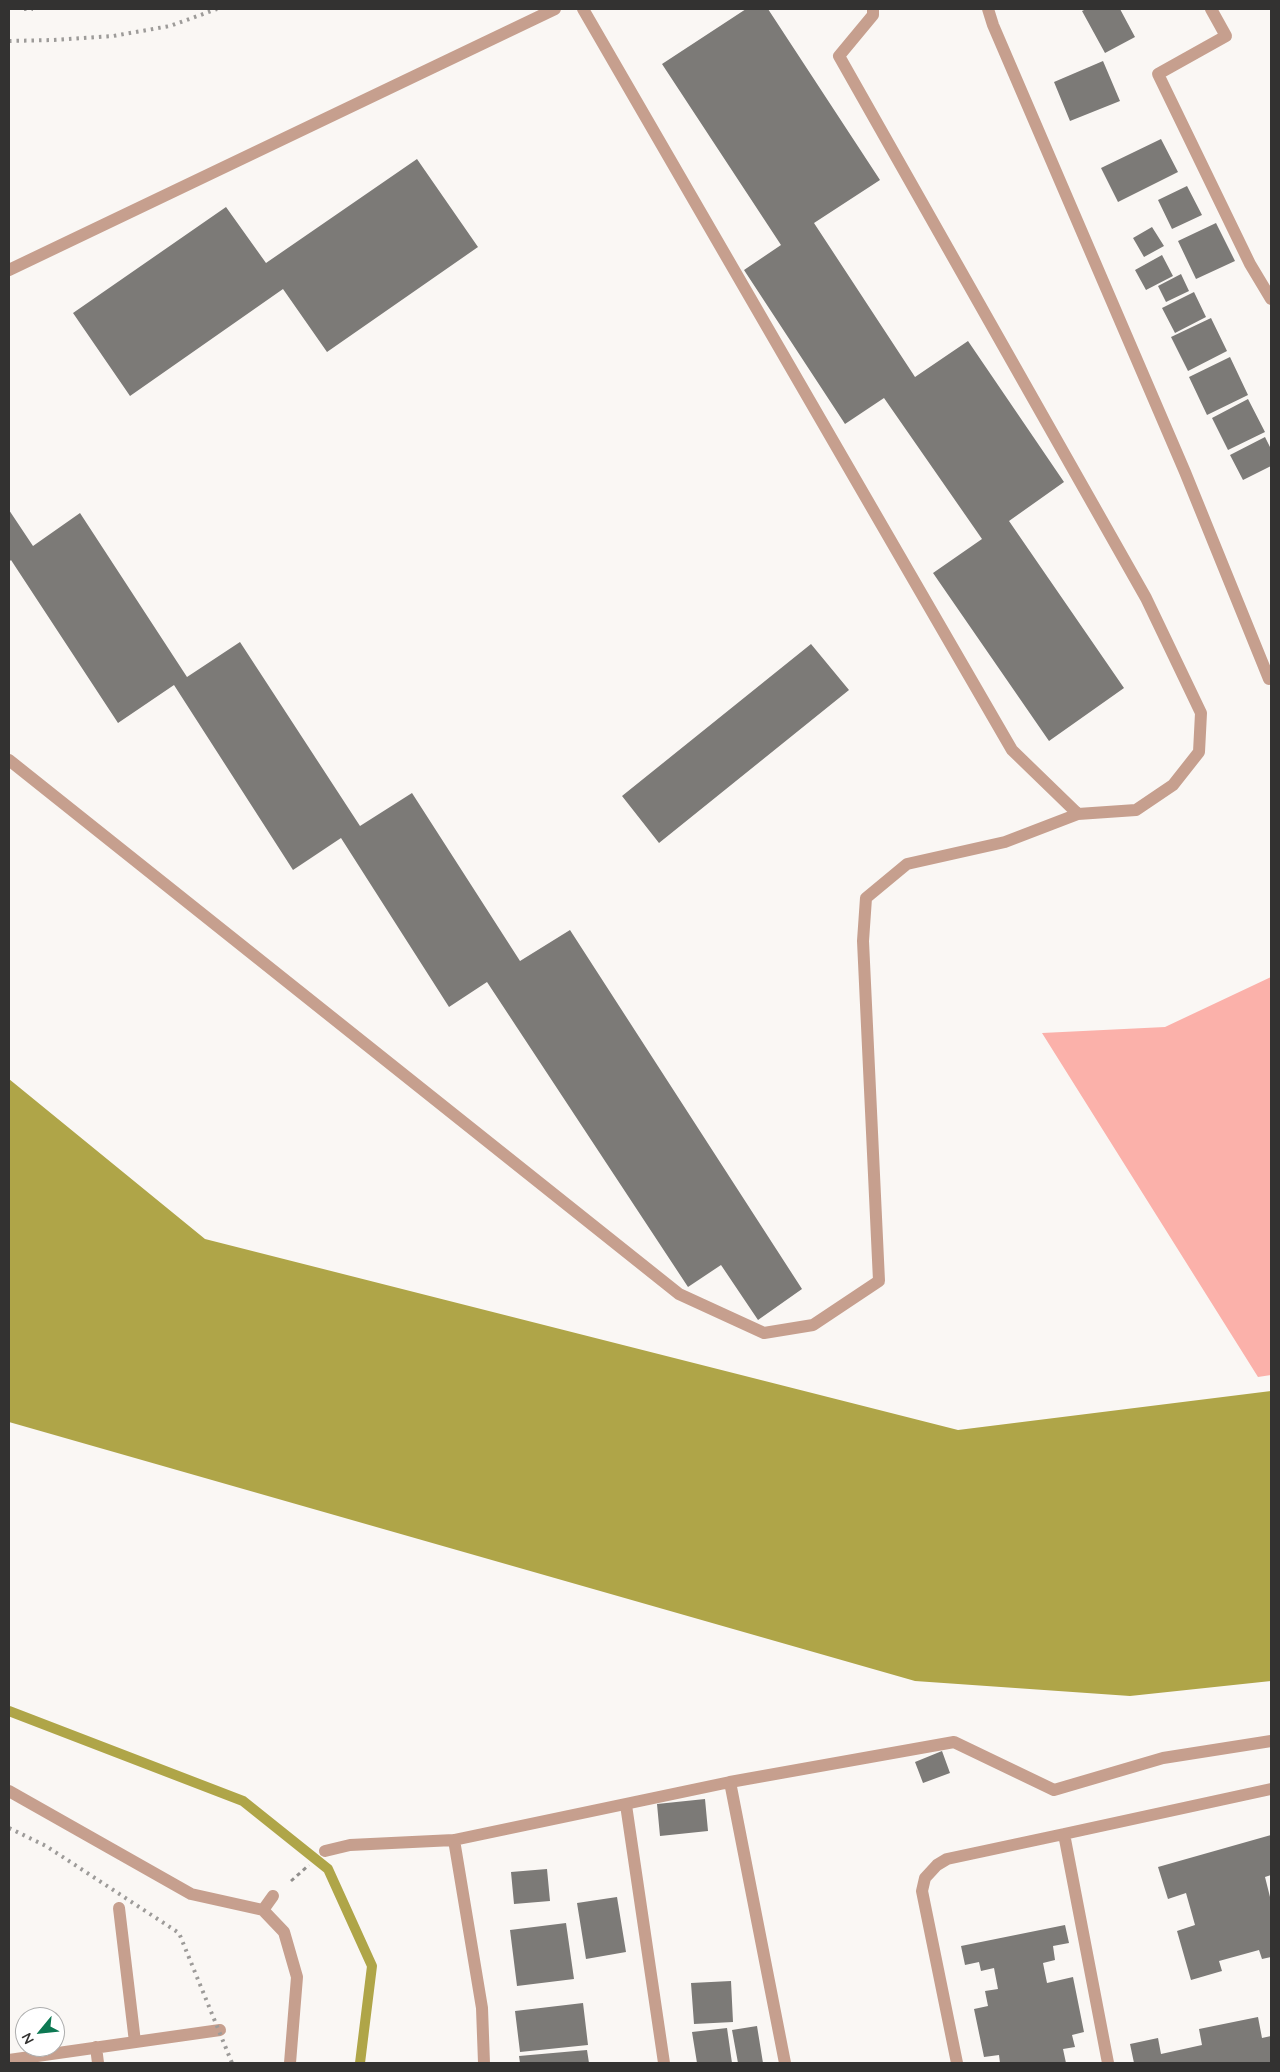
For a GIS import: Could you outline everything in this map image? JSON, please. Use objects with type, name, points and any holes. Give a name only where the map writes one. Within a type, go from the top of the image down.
[{"type":"street","points":[[9,270],[555,9]]},
{"type":"street","points":[[583,9],[1012,750],[1078,814]]},
{"type":"street","points":[[9,760],[679,1294],[764,1333],[813,1325],[878,1281],[863,941],[866,898],[907,864],[1005,842],[1078,814],[1136,810],[1173,784],[1199,752],[1201,713],[1146,598],[839,56],[874,9]]},
{"type":"street","points":[[988,9],[993,25],[1185,472],[1268,679],[1271,678]]},
{"type":"street","points":[[1211,9],[1226,36],[1158,74],[1250,264],[1271,298]]},
{"type":"street","points":[[326,1851],[350,1845],[454,1840],[730,1782],[954,1742],[1054,1790],[1163,1758],[1271,1740]]},
{"type":"street","points":[[730,1782],[785,2063]]},
{"type":"street","points":[[957,2063],[922,1891],[925,1878],[937,1866],[947,1859],[1271,1789]]},
{"type":"street","points":[[9,1790],[191,1894],[263,1910],[284,1932],[297,1978],[290,2063]]},
{"type":"street","points":[[626,1804],[664,2063]]},
{"type":"street","points":[[1064,1834],[1108,2063]]},
{"type":"street","points":[[454,1840],[482,2008],[484,2063]]},
{"type":"street","points":[[263,1910],[274,1896]]},
{"type":"street","points":[[119,1908],[135,2042]]},
{"type":"street","points":[[9,2060],[220,2030]]},
{"type":"street","points":[[96,2048],[98,2063]]},
{"type":"path","points":[[274,1896],[326,1851]]},
{"type":"shaded area","points":[[1271,977],[1271,1375],[1258,1377],[1042,1033],[1165,1027]]},
{"type":"shaded area","points":[[9,1079],[205,1239],[958,1430],[1271,1391],[1271,1681],[1130,1696],[915,1681],[9,1422]]},
{"type":"building","points":[[746,9],[768,9],[880,180],[814,223],[915,377],[968,341],[1064,482],[1009,521],[1124,688],[1049,741],[933,573],[982,539],[884,398],[845,424],[744,270],[781,245],[662,64]]},
{"type":"building","points":[[1086,9],[1120,9],[1135,37],[1105,53],[1082,11]]},
{"type":"building","points":[[1103,61],[1120,101],[1070,121],[1054,82]]},
{"type":"building","points":[[1161,139],[1178,172],[1118,202],[1101,168]]},
{"type":"building","points":[[417,159],[478,247],[327,352],[283,289],[130,396],[73,313],[226,207],[266,263]]},
{"type":"building","points":[[1187,186],[1202,215],[1172,229],[1158,200]]},
{"type":"building","points":[[1216,223],[1235,261],[1196,279],[1178,241]]},
{"type":"building","points":[[1152,227],[1164,246],[1144,257],[1133,238]]},
{"type":"building","points":[[1162,255],[1173,276],[1146,290],[1135,270]]},
{"type":"building","points":[[1181,274],[1189,291],[1166,302],[1158,286]]},
{"type":"building","points":[[1194,292],[1206,317],[1175,333],[1162,308]]},
{"type":"building","points":[[1211,318],[1227,351],[1188,371],[1171,337]]},
{"type":"building","points":[[1230,357],[1248,395],[1207,415],[1189,377]]},
{"type":"building","points":[[1248,399],[1265,432],[1228,450],[1212,418]]},
{"type":"building","points":[[1265,437],[1271,449],[1271,466],[1243,480],[1230,455]]},
{"type":"building","points":[[9,510],[33,546],[80,513],[187,677],[240,642],[360,826],[412,793],[520,961],[570,930],[802,1289],[758,1320],[721,1265],[688,1287],[487,982],[449,1007],[341,838],[293,870],[174,685],[118,723],[11,560],[9,562]]},
{"type":"building","points":[[811,644],[849,690],[659,843],[622,796]]},
{"type":"building","points":[[942,1751],[950,1773],[923,1783],[915,1762]]},
{"type":"building","points":[[705,1799],[708,1831],[660,1836],[657,1804]]},
{"type":"building","points":[[1271,1835],[1271,1875],[1265,1877],[1271,1901],[1271,1957],[1262,1959],[1259,1950],[1219,1961],[1222,1971],[1191,1980],[1177,1931],[1195,1925],[1186,1893],[1168,1899],[1158,1867]]},
{"type":"building","points":[[547,1869],[550,1901],[514,1904],[511,1872]]},
{"type":"building","points":[[617,1897],[626,1952],[586,1959],[577,1903]]},
{"type":"building","points":[[566,1923],[574,1979],[517,1986],[510,1930]]},
{"type":"building","points":[[1065,1925],[1069,1943],[1053,1946],[1055,1960],[1043,1963],[1047,1983],[1073,1977],[1084,2032],[1072,2035],[1075,2047],[1063,2049],[1066,2063],[1000,2063],[999,2055],[984,2057],[974,2009],[988,2006],[985,1991],[998,1989],[994,1968],[981,1971],[979,1962],[965,1965],[961,1946]]},
{"type":"building","points":[[731,1981],[733,2022],[694,2024],[691,1983]]},
{"type":"building","points":[[583,2003],[588,2045],[520,2052],[515,2011]]},
{"type":"building","points":[[1258,2017],[1262,2038],[1271,2036],[1271,2063],[1134,2063],[1130,2044],[1158,2038],[1161,2054],[1202,2045],[1199,2029]]},
{"type":"building","points":[[757,2026],[763,2063],[738,2063],[732,2030]]},
{"type":"building","points":[[727,2028],[732,2063],[697,2063],[692,2032]]},
{"type":"building","points":[[587,2050],[589,2063],[520,2063],[519,2056]]},
{"type":"waterway","points":[[9,1711],[243,1801],[328,1869],[372,1966],[360,2063]]},
{"type":"railway","points":[[24,9],[33,9]]},
{"type":"railway","points":[[9,41],[113,36],[170,26],[217,9]]},
{"type":"railway","points":[[9,1828],[46,1846],[179,1933],[232,2063]]}]
